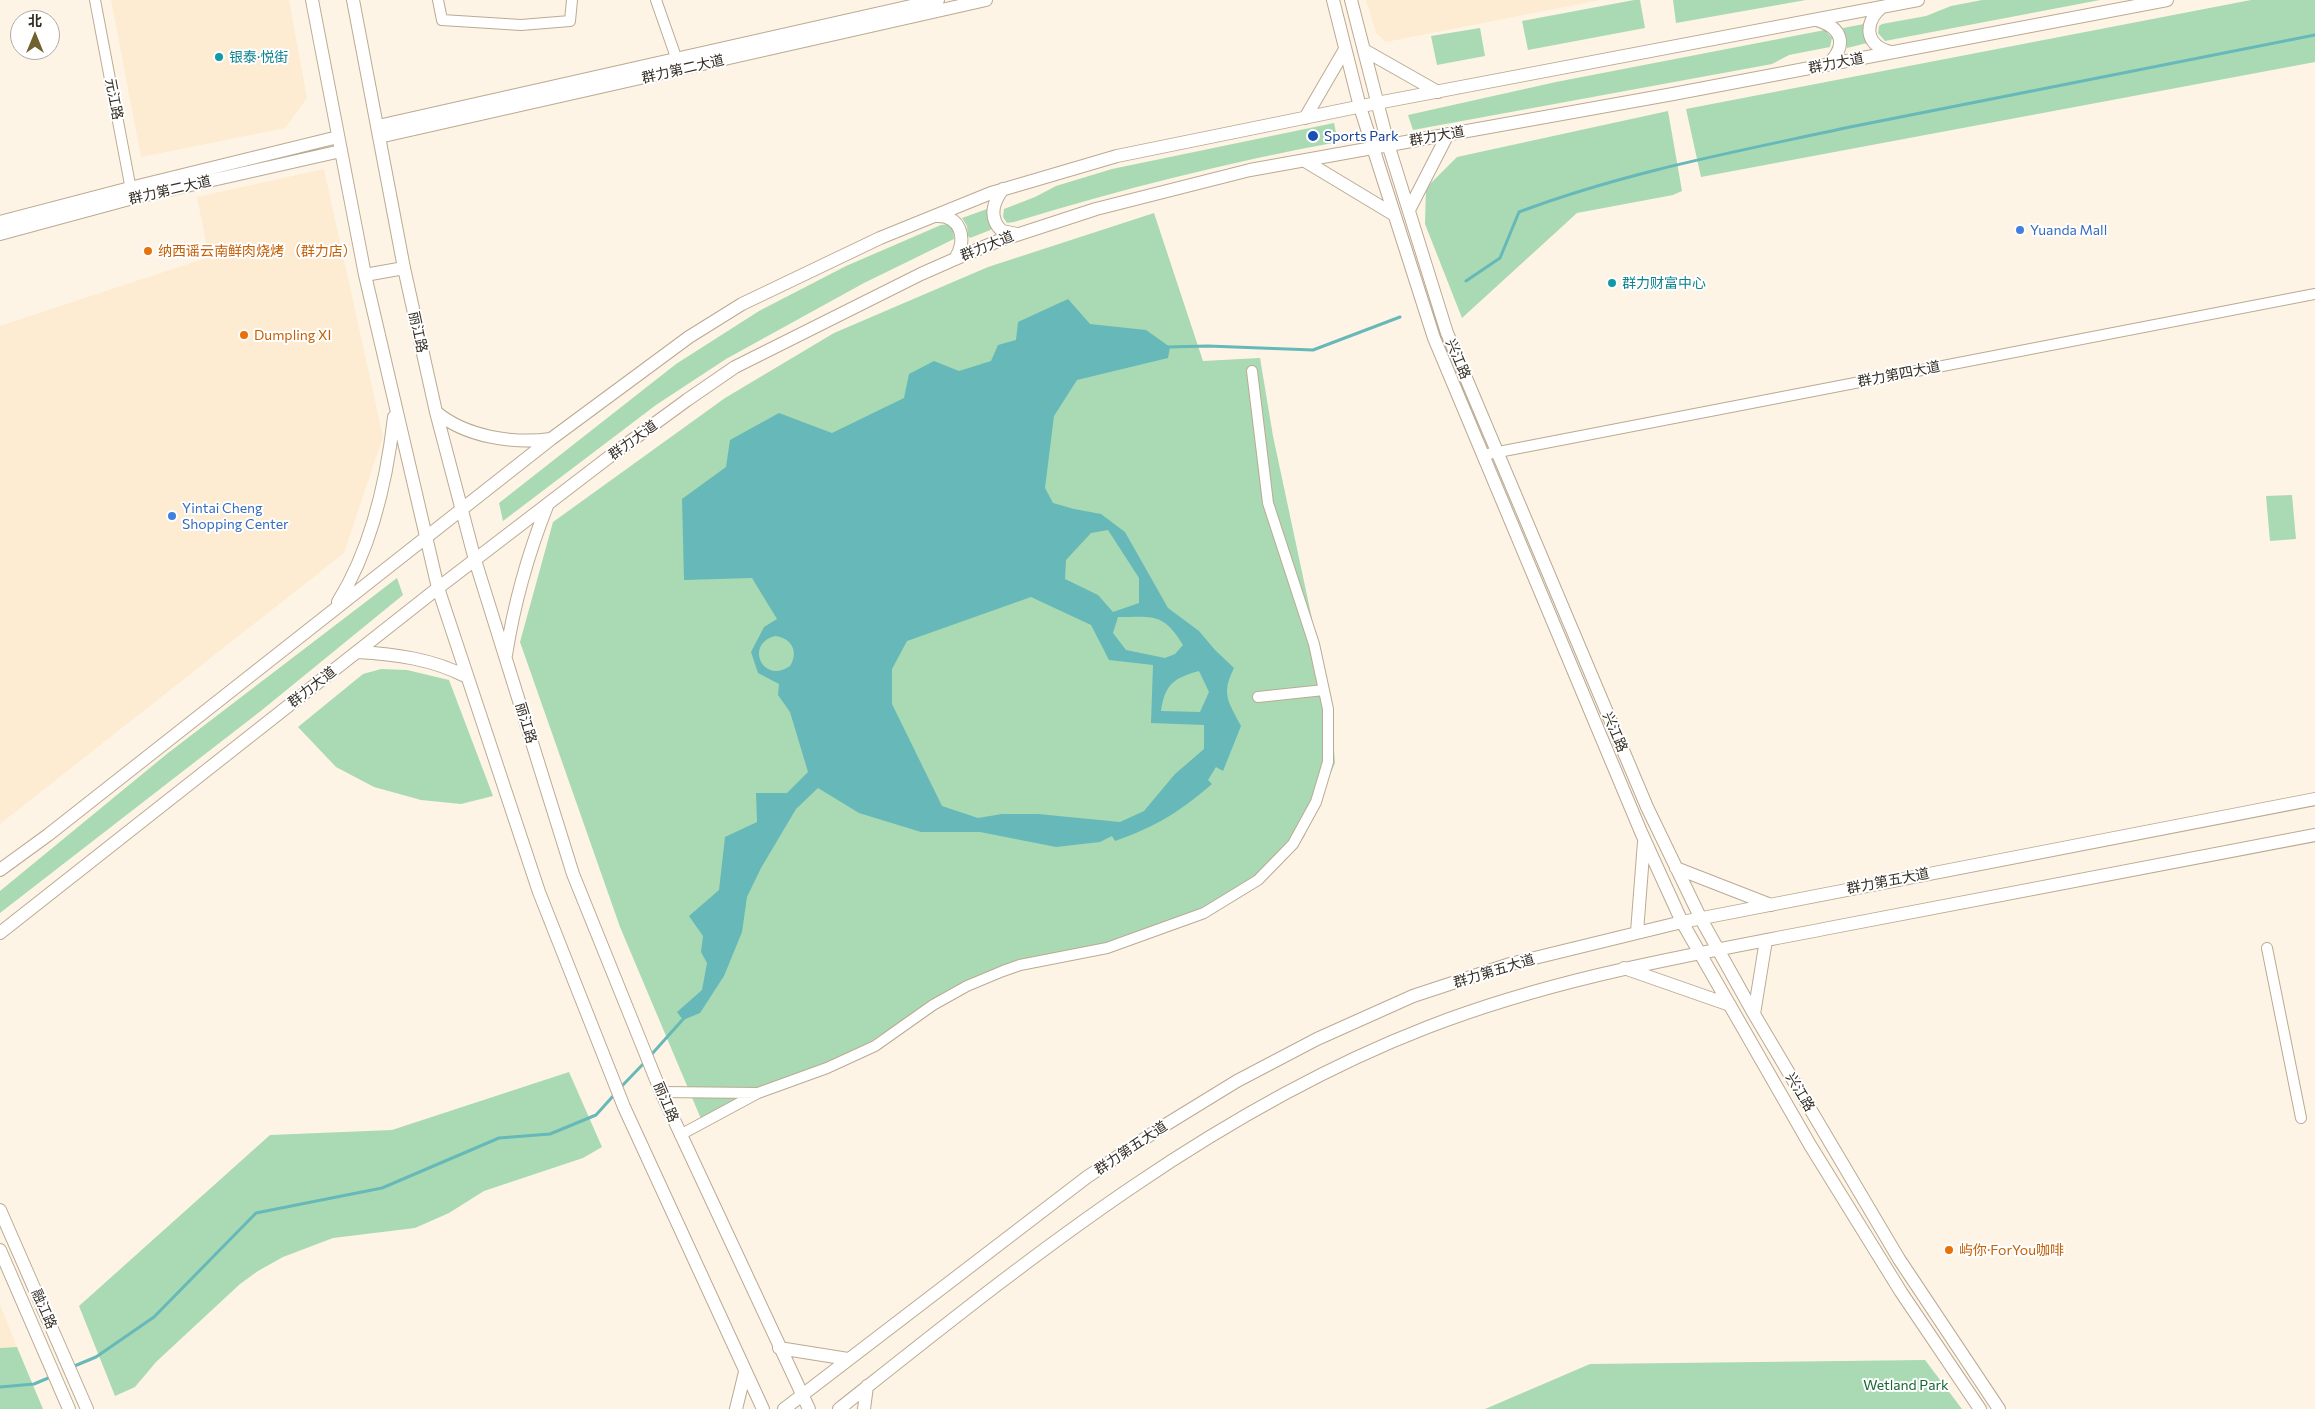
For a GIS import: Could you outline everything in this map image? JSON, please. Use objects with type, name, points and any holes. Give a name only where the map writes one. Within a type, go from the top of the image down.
[{"type":"main road","points":[[312,0],[365,275],[438,588],[539,892],[624,1107],[763,1409]]},
{"type":"main road","name":"丽江路","points":[[353,0],[404,268],[436,412],[475,560],[573,874],[661,1092],[809,1409]]},
{"type":"main road","name":"群力第二大道","points":[[379,132],[677,60],[938,0]]},
{"type":"main road","name":"群力第二大道","points":[[379,132],[986,0]]},
{"type":"main road","name":"兴江路","points":[[1333,0],[1344,51],[1360,107],[1434,338],[1644,839],[1682,922],[1820,1162],[1901,1292],[1980,1409]]},
{"type":"main road","name":"兴江路","points":[[1351,0],[1388,144],[1428,279],[1447,333],[1647,806],[1701,919],[1754,1014],[1899,1260],[2000,1409]]},
{"type":"main road","points":[[0,870],[551,439],[689,337],[742,304],[872,242],[1003,189],[1117,156],[1377,103],[1918,0]]},
{"type":"main road","name":"群力大道","points":[[0,933],[438,588],[617,452],[736,367],[921,274],[955,259],[1016,234],[1096,208],[1250,170],[1827,65],[2167,0]]},
{"type":"main road","points":[[1882,7],[1875,13],[1870,23],[1871,40],[1879,49],[1893,52]]},
{"type":"main road","points":[[1816,20],[1832,26],[1838,34],[1840,47],[1827,65]]},
{"type":"main road","points":[[1364,50],[1438,92]]},
{"type":"main road","points":[[1305,118],[1344,51]]},
{"type":"main road","points":[[1409,210],[1448,134]]},
{"type":"main road","name":"群力第二大道","points":[[0,234],[132,193],[338,137]]},
{"type":"main road","name":"群力第二大道","points":[[0,222],[341,151]]},
{"type":"main road","points":[[1305,161],[1394,214]]},
{"type":"main road","points":[[1003,189],[994,204],[995,221],[1002,231],[1016,234]]},
{"type":"main road","points":[[931,217],[949,217],[958,224],[961,230],[961,247],[955,259]]},
{"type":"main road","points":[[365,275],[404,268]]},
{"type":"main road","points":[[334,609],[350,584],[365,550],[387,468],[395,407]]},
{"type":"main road","points":[[436,412],[457,426],[476,432],[531,441],[551,439]]},
{"type":"main road","points":[[505,658],[516,601],[532,545],[547,505]]},
{"type":"main road","points":[[357,652],[404,656],[444,666],[467,677]]},
{"type":"main road","name":"群力第五大道","points":[[784,1409],[1087,1177],[1162,1127],[1237,1081],[1317,1039],[1413,996],[1510,964],[1682,922],[2315,799]]},
{"type":"main road","points":[[839,1409],[1030,1258],[1200,1142],[1261,1106],[1321,1075],[1426,1028],[1516,995],[1624,968],[1698,952],[1718,950],[2315,834]]},
{"type":"main road","points":[[1637,932],[1644,839]]},
{"type":"main road","points":[[1676,868],[1771,905]]},
{"type":"main road","points":[[1754,1014],[1766,940]]},
{"type":"main road","points":[[1624,968],[1730,1005]]},
{"type":"main road","name":"融江路","points":[[0,1210],[87,1409]]},
{"type":"main road","name":"融江路","points":[[0,1250],[67,1405]]},
{"type":"main road","points":[[779,1348],[848,1359]]},
{"type":"main road","points":[[736,1409],[745,1372]]},
{"type":"main road","points":[[864,1409],[867,1386]]},
{"type":"street","name":"元江路","points":[[95,0],[132,193]]},
{"type":"street","points":[[438,0],[442,20],[521,25],[570,21],[572,0]]},
{"type":"street","points":[[656,0],[677,60]]},
{"type":"street","name":"群力第四大道","points":[[1483,455],[2315,294]]},
{"type":"street","points":[[680,1135],[758,1093],[828,1068],[875,1046],[933,1005],[967,986],[1020,965],[1108,948],[1204,912],[1258,880],[1293,844],[1316,802],[1328,762],[1328,709],[1314,644],[1268,503],[1252,371]]},
{"type":"street","points":[[1258,697],[1324,690]]},
{"type":"street","points":[[2267,948],[2301,1118]]},
{"type":"street","points":[[661,1092],[758,1093]]},
{"type":"shaded area","points":[[111,0],[289,0],[307,98],[285,128],[141,157]]},
{"type":"shaded area","points":[[1366,0],[1600,0],[1386,42],[1376,33]]},
{"type":"shaded area","name":"Yintai Cheng Shopping Center","points":[[324,169],[383,437],[344,553],[0,824],[0,326],[209,257],[197,197]]},
{"type":"shaded area","points":[[0,1304],[17,1347],[0,1348]]},
{"type":"green space","points":[[1640,0],[1645,28],[1528,50],[1522,21]]},
{"type":"green space","points":[[1673,0],[1806,0],[1676,23]]},
{"type":"green space","points":[[1982,0],[2100,0],[1885,41],[1878,33],[1879,26],[1882,24],[1926,16],[1951,6]]},
{"type":"green space","points":[[2251,0],[2315,0],[2315,62],[1701,177],[1686,109]]},
{"type":"green space","points":[[1864,24],[1867,43],[1847,48],[1843,28]]},
{"type":"green space","points":[[1480,28],[1485,56],[1437,65],[1431,36]]},
{"type":"green space","points":[[1825,30],[1832,38],[1830,47],[1789,55],[1772,64],[1413,130],[1408,115],[1556,82]]},
{"type":"green space","points":[[1668,111],[1682,191],[1673,195],[1577,213],[1462,318],[1425,224],[1426,188],[1457,157]]},
{"type":"green space","points":[[1334,123],[1338,142],[1256,158],[1175,177],[1094,198],[1014,222],[1007,223],[1003,217],[1004,209],[1035,197],[1056,186],[1112,169]]},
{"type":"green space","points":[[987,209],[988,221],[993,229],[970,238],[967,226],[962,218]]},
{"type":"green space","points":[[1154,213],[1203,361],[1260,358],[1273,436],[1331,708],[1335,763],[1304,837],[1262,881],[1187,919],[1100,953],[1014,962],[958,985],[862,1047],[704,1126],[620,927],[520,642],[553,522],[725,398],[834,333],[988,267]]},
{"type":"green space","points":[[950,224],[954,239],[864,283],[726,359],[656,405],[503,521],[499,503],[676,364],[759,311],[846,266],[941,225]]},
{"type":"green space","points":[[2292,495],[2296,539],[2270,541],[2266,496]]},
{"type":"green space","points":[[397,578],[403,595],[262,710],[0,913],[0,891],[168,753]]},
{"type":"green space","points":[[381,669],[407,670],[449,680],[493,796],[461,804],[421,800],[374,787],[336,767],[298,727],[363,674]]},
{"type":"green space","points":[[569,1072],[602,1147],[583,1158],[484,1191],[449,1213],[415,1228],[333,1238],[283,1257],[240,1284],[156,1362],[135,1387],[115,1396],[79,1306],[270,1135],[392,1130]]},
{"type":"green space","points":[[17,1347],[43,1409],[0,1409],[0,1348]]},
{"type":"green space","name":"Wetland Park","points":[[1925,1360],[1962,1409],[1485,1409],[1590,1364]]},
{"type":"water","points":[[1068,299],[1090,324],[1146,330],[1170,347],[1168,358],[1077,380],[1054,416],[1045,488],[1053,503],[1101,514],[1125,532],[1168,608],[1199,631],[1234,668],[1227,691],[1230,704],[1241,726],[1223,771],[1216,767],[1208,780],[1212,784],[1177,811],[1143,830],[1115,841],[1112,836],[1100,842],[1056,847],[980,832],[921,832],[859,813],[818,788],[796,809],[761,868],[747,897],[742,932],[724,976],[700,1013],[683,1020],[677,1012],[702,990],[707,963],[701,952],[703,936],[689,916],[719,890],[725,837],[757,822],[756,793],[787,793],[808,772],[790,712],[778,695],[779,684],[758,673],[751,652],[764,627],[777,619],[752,578],[684,580],[682,499],[726,467],[730,440],[779,413],[832,433],[904,398],[909,374],[934,361],[959,371],[991,361],[998,345],[1016,340],[1018,322]],"holes":[[[1108,530],[1139,578],[1139,603],[1113,612],[1098,595],[1065,579],[1066,560],[1091,533]],[[1031,597],[1091,625],[1109,660],[1153,665],[1151,723],[1204,725],[1204,749],[1175,774],[1144,811],[1120,822],[1038,814],[1002,814],[978,818],[942,806],[892,704],[892,669],[907,641]],[[1118,617],[1149,617],[1163,622],[1176,634],[1183,645],[1175,654],[1165,658],[1126,650],[1113,633]],[[775,636],[781,637],[790,643],[794,651],[793,661],[790,666],[780,670],[772,670],[765,667],[759,654],[760,647],[766,640]],[[1199,671],[1209,692],[1200,712],[1161,711],[1168,688],[1183,676]]]},
{"type":"waterway","points":[[1466,281],[1500,258],[1519,212],[1599,185],[1680,164],[1845,128],[2315,35]]},
{"type":"waterway","points":[[1167,347],[1208,346],[1313,350],[1400,317]]},
{"type":"waterway","points":[[651,1055],[685,1017]]},
{"type":"waterway","points":[[620,1088],[645,1062]]},
{"type":"waterway","points":[[72,1367],[96,1357],[154,1317],[256,1213],[382,1188],[499,1138],[550,1134],[596,1115],[614,1095]]},
{"type":"waterway","points":[[0,1387],[34,1384],[53,1376]]},
{"type":"place","name":"银泰·悦街","points":[[219,57]]},
{"type":"place","name":"Sports Park","points":[[1313,136]]},
{"type":"place","name":"Yuanda Mall","points":[[2020,230]]},
{"type":"place","name":"纳西谣云南鲜肉烧烤 （群力店）","points":[[148,251]]},
{"type":"place","name":"群力财富中心","points":[[1612,283]]},
{"type":"place","name":"Dumpling XI","points":[[244,335]]},
{"type":"place","name":"Yintai Cheng Shopping Center","points":[[172,516]]},
{"type":"place","name":"屿你·ForYou咖啡","points":[[1949,1250]]}]
